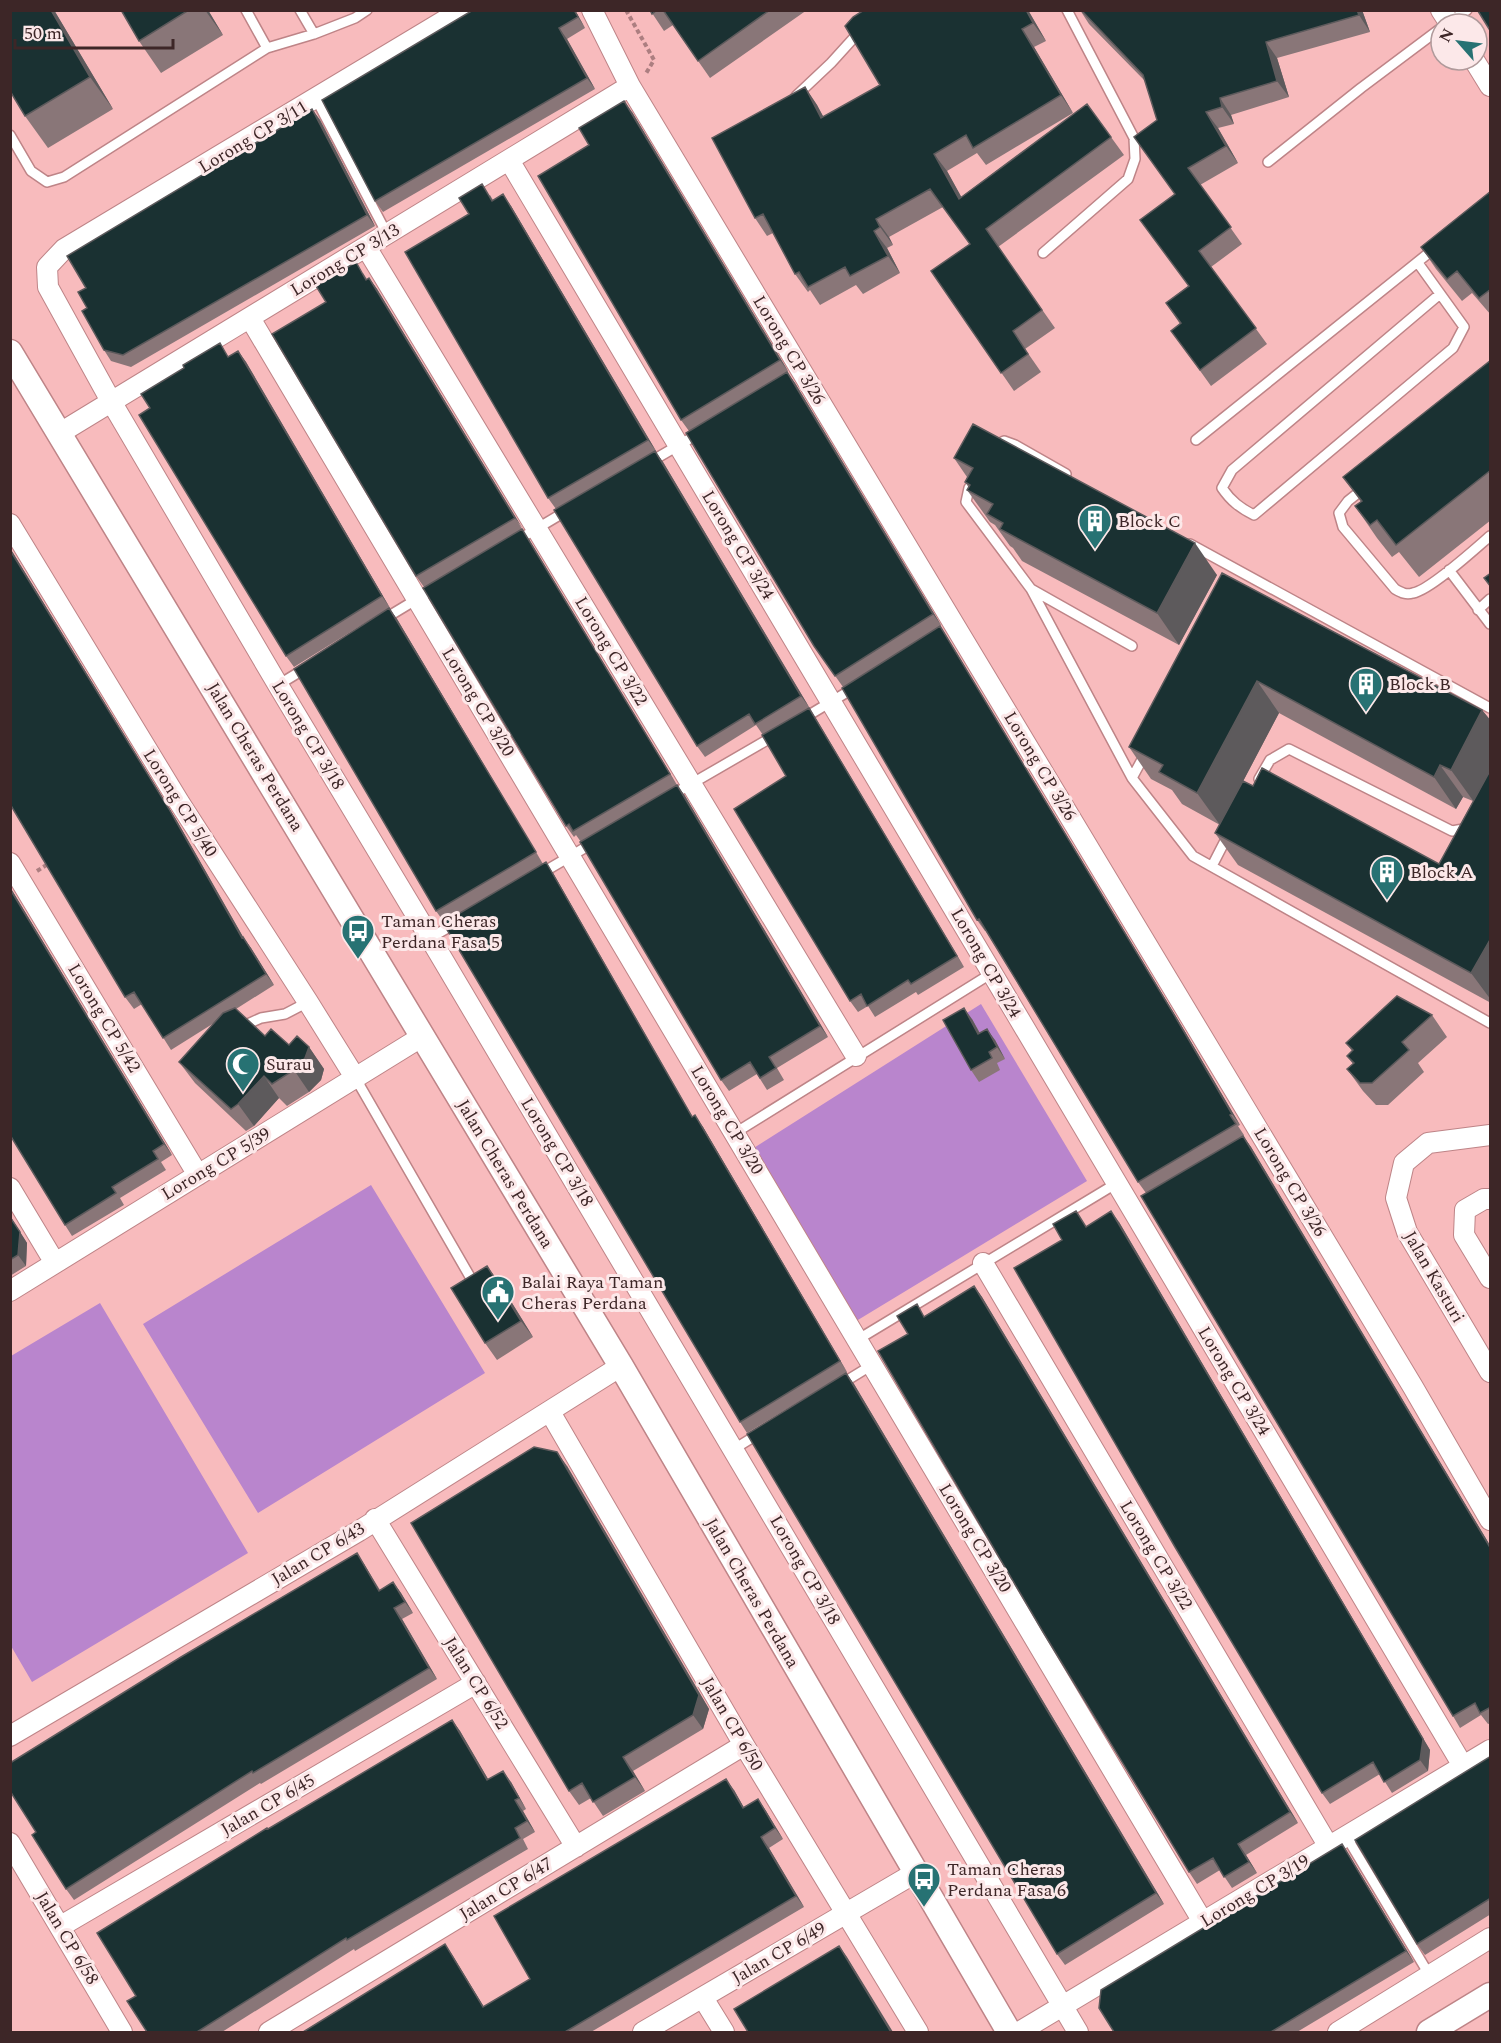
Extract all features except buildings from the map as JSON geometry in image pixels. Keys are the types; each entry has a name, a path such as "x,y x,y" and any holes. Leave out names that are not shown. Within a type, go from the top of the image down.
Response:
{"street":[{"name":"Lorong CP 3/11","path":"46,267 64,249 462,10"},
{"name":"Lorong CP 3/26","path":"592,10 630,86 796,374 1256,1136 1491,1520"},
{"path":"1482,72 1491,86"},
{"name":"Lorong CP 3/13","path":"60,433 630,86"},
{"name":"Lorong CP 3/24","path":"509,160 1117,1183 1138,1206 1463,1766"},
{"name":"Lorong CP 3/22","path":"366,247 856,1056"},
{"name":"Lorong CP 3/18","path":"46,267 48,287 112,403 1078,2032"},
{"name":"Lorong CP 3/20","path":"250,318 1203,1922"},
{"name":"Jalan Cheras Perdana","path":"10,352 621,1366 1009,2032"},
{"name":"Lorong CP 5/40","path":"10,524 175,796 356,1079"},
{"name":"Lorong CP 5/42","path":"10,862 198,1174"},
{"name":"Lorong CP 5/39","path":"10,1291 423,1036"},
{"name":"Jalan Kasturi","path":"1491,1135 1428,1143 1404,1163 1396,1198 1407,1232 1491,1372"},
{"path":"10,1188 55,1263"},
{"path":"1491,1200 1484,1199 1465,1210 1464,1234 1491,1278"},
{"name":"Lorong CP 3/22","path":"983,1263 1329,1847"},
{"name":"Jalan CP 6/43","path":"10,1736 339,1543 621,1366"},
{"name":"Jalan CP 6/50","path":"550,1412 744,1745 918,2032"},
{"name":"Jalan CP 6/52","path":"375,1519 576,1846"},
{"name":"Jalan CP 6/45","path":"61,1926 476,1683"},
{"name":"Jalan CP 6/47","path":"269,2032 744,1745"},
{"name":"Lorong CP 3/19","path":"1019,2032 1491,1750"},
{"name":"Jalan CP 6/58","path":"10,1843 122,2032"},
{"name":"Jalan CP 6/49","path":"643,2032 915,1873"},
{"path":"1338,2032 1491,1938"},
{"path":"1429,2032 1491,1995"},
{"path":"703,1998 724,2032"}],"lane":[{"path":"246,10 267,48"},
{"path":"300,10 314,34"},
{"path":"10,135 31,171 47,182 64,177 267,48 314,34 355,18 367,10"},
{"path":"1043,253 1128,179 1135,159 1134,138 1067,10"},
{"path":"785,106 831,63 867,23"},
{"path":"1268,162 1429,34"},
{"path":"316,99 387,234"},
{"path":"1196,440 1439,245"},
{"path":"1418,263 1464,327 1453,348 1254,515 1231,500 1222,488 1232,470 1440,294"},
{"path":"638,469 710,427"},
{"path":"988,455 993,446 1004,441 1077,480"},
{"path":"978,472 969,489 966,502 1031,589 1132,778 1193,856 1491,1023"},
{"path":"1375,479 1348,501 1339,513 1343,527 1395,589 1404,594 1416,593 1491,536"},
{"path":"507,546 578,504"},
{"path":"1180,539 1491,708"},
{"path":"1449,570 1491,624"},
{"path":"1239,584 1245,574"},
{"path":"379,622 447,581"},
{"path":"1031,589 1132,646"},
{"path":"1478,610 1491,599"},
{"path":"278,685 313,664"},
{"path":"791,726 860,684"},
{"path":"661,802 781,731"},
{"path":"1132,778 1149,748"},
{"path":"1254,789 1270,760 1289,749 1452,831 1472,827 1477,819"},
{"path":"1212,866 1233,827"},
{"path":"530,880 600,838"},
{"path":"430,938 460,920"},
{"path":"735,1133 992,973"},
{"path":"229,1032 261,1018 285,1014 308,1002"},
{"path":"356,1079 472,1282"},
{"path":"857,1340 1117,1183"},
{"path":"833,1389 872,1365"},
{"path":"734,1449 773,1425"},
{"path":"1346,1836 1430,1976"}],"path":[{"path":"626,10 654,60 647,74 630,86"},
{"path":"21,880 51,862"}],"shaded area":[{"path":"981,1004 1087,1181 848,1326 749,1151"},
{"path":"371,1185 485,1373 258,1513 143,1324"},
{"path":"100,1303 248,1553 32,1682 11,1646 11,1356"}],"place":[{"name":"Block C","path":"1095,550"},
{"name":"Block B","path":"1366,713"},
{"name":"Block A","path":"1387,901"},
{"name":"Taman Cheras Perdana Fasa 5","path":"358,960"},
{"name":"Surau","path":"243,1093"},
{"name":"Balai Raya Taman Cheras Perdana","path":"498,1321"},
{"name":"Taman Cheras Perdana Fasa 6","path":"924,1908"}]}
